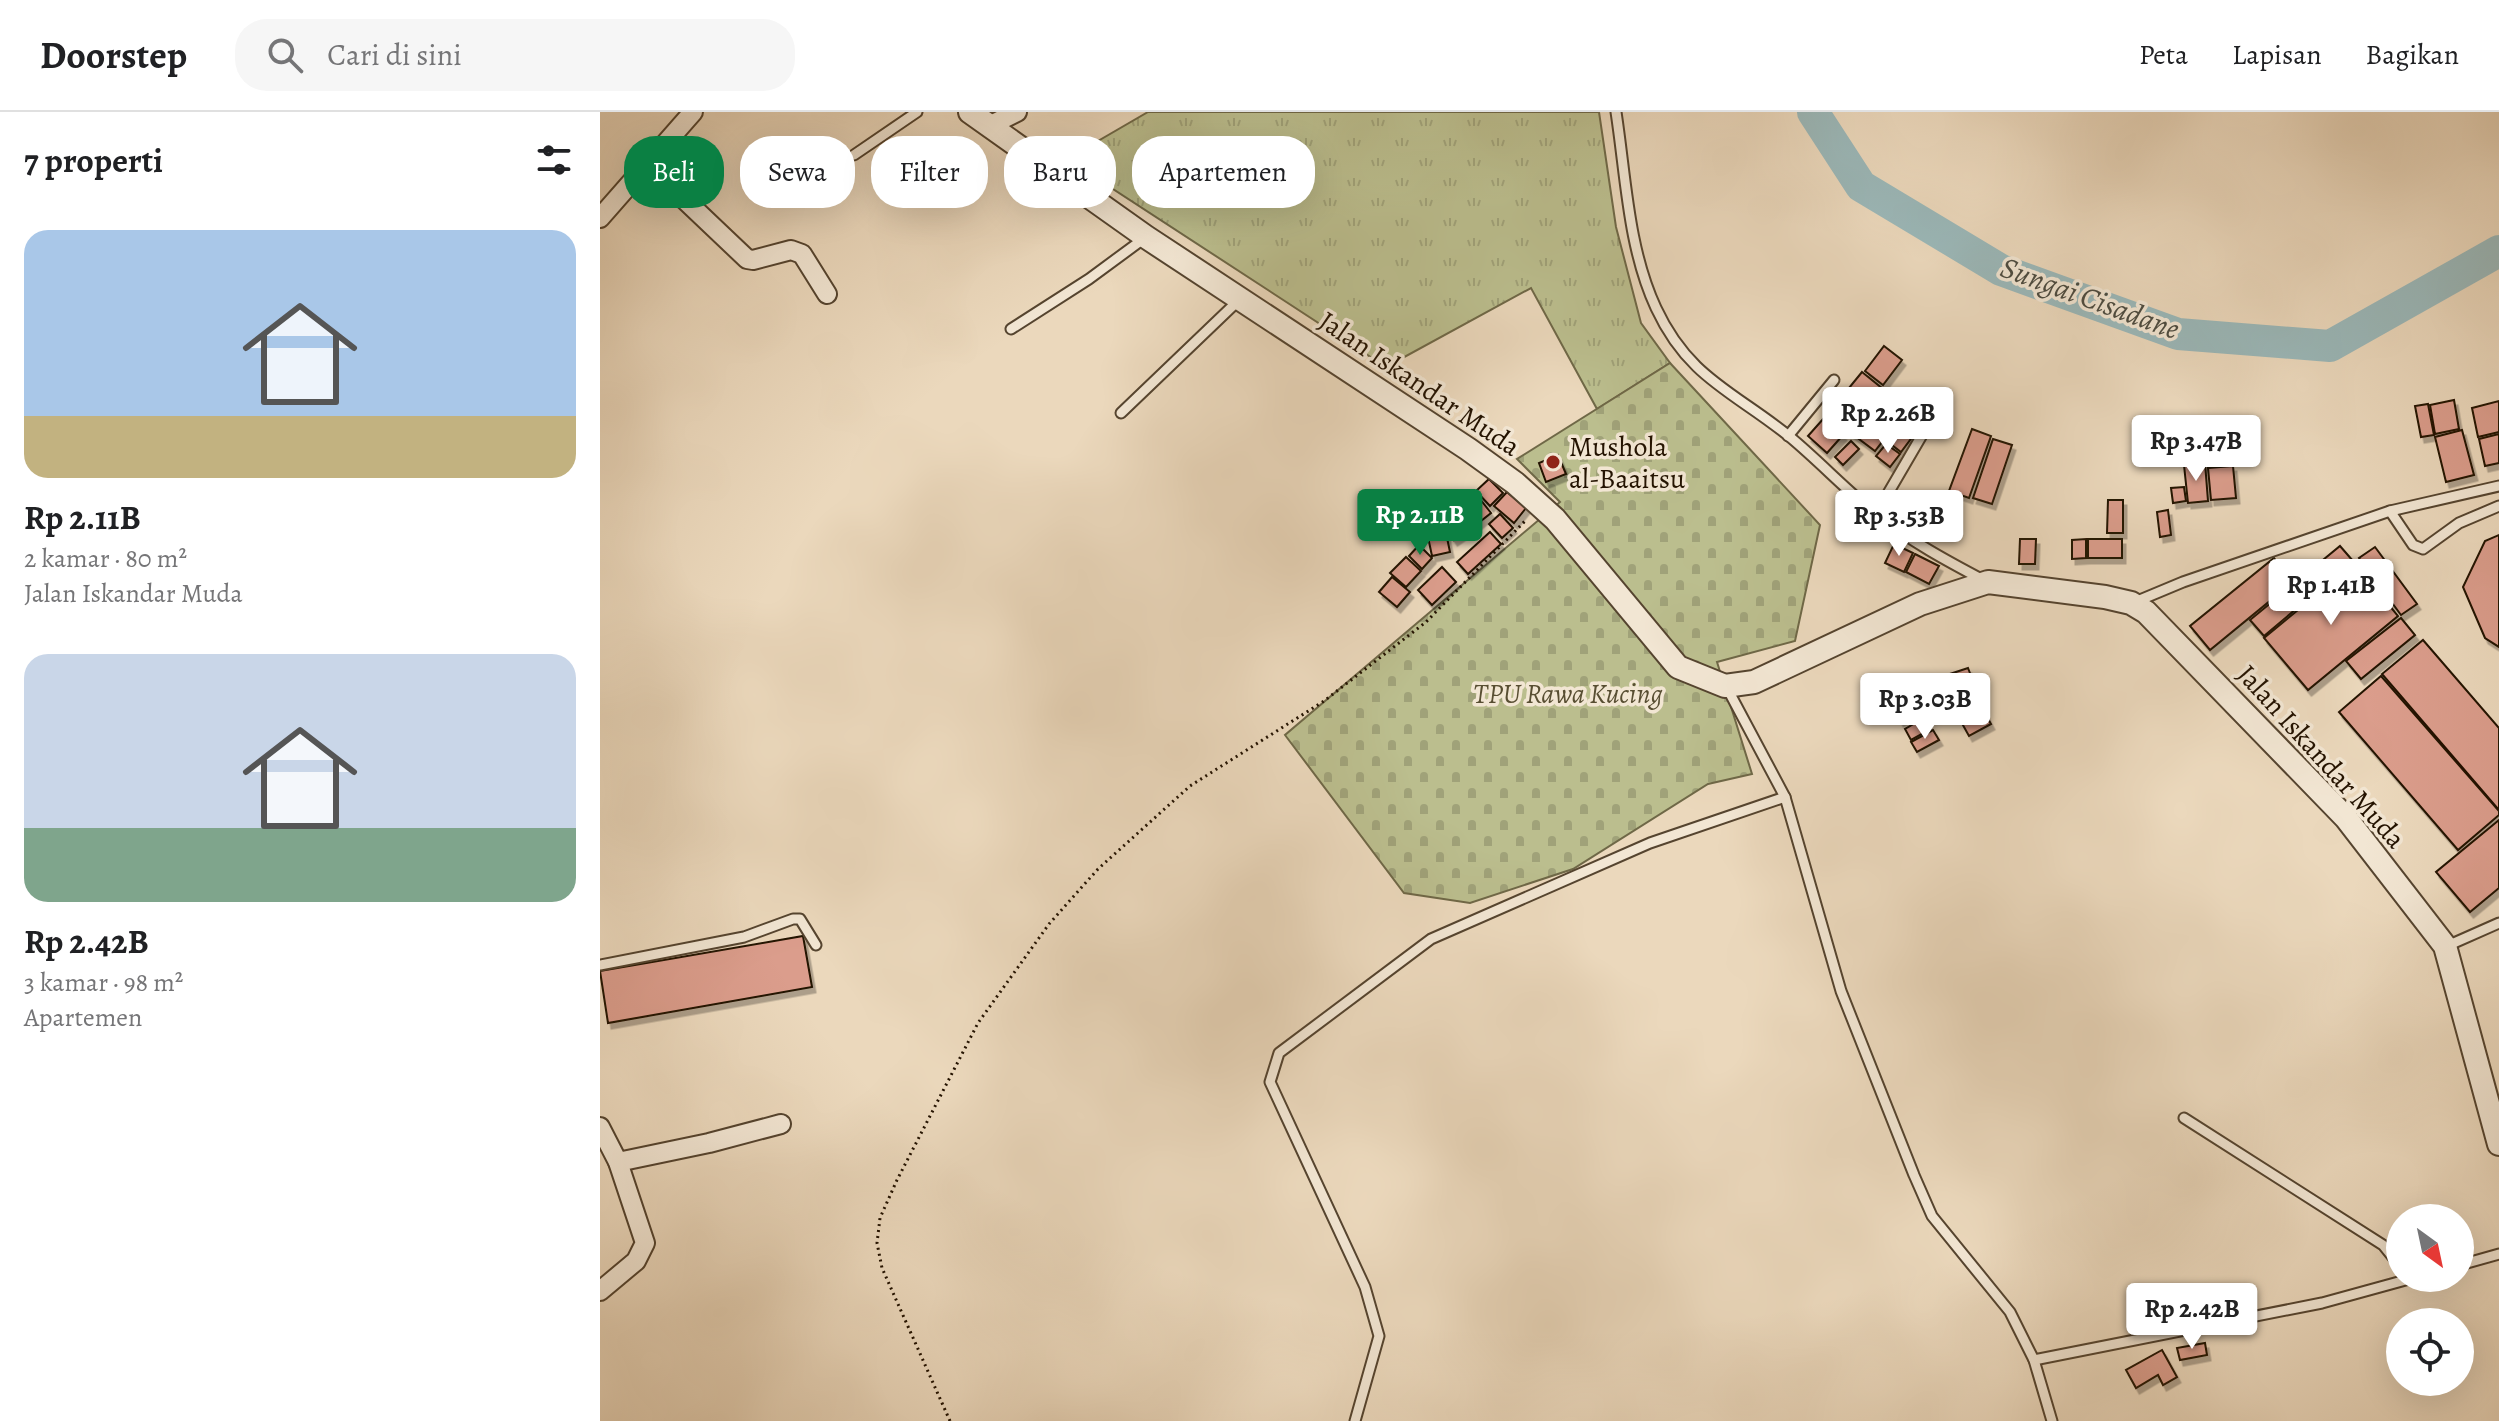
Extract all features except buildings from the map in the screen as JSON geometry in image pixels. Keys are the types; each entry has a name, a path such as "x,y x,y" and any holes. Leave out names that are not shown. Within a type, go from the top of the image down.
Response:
{"street":[{"path":"672,136 693,112"},
{"name":"Jalan Iskandar Muda","path":"970,112 1146,237 1515,483 1555,519 1678,667 1725,686 1754,682 1920,604 1988,582 2105,597 2131,603 2146,612 2346,818 2445,946 2499,1144"},
{"path":"989,126 1017,112"},
{"path":"600,218 624,190"},
{"path":"693,208 747,259 791,250 802,254 827,294"},
{"path":"618,1162 781,1124"},
{"path":"600,1127 618,1162 645,1243 636,1261 600,1291"}],"lane":[{"path":"855,154 917,112"},
{"path":"1616,112 1637,255 1656,308 1684,355 1716,386 1788,436 1876,514 1924,548 1988,582"},
{"path":"1011,329 1089,279 1146,237"},
{"path":"1121,413 1240,299"},
{"path":"1788,436 1834,380"},
{"path":"1876,514 1925,430"},
{"path":"2131,603 2390,511 2499,486"},
{"path":"2390,511 2413,545 2423,549 2459,523 2499,506"},
{"path":"1725,686 1785,797 1841,991 1932,1216 2010,1312 2034,1360 2052,1421"},
{"path":"1355,1421 1379,1336 1365,1287 1270,1082 1279,1053 1431,939 1650,843 1785,797"},
{"path":"600,965 744,937 793,919 800,919 805,924 816,945"},
{"path":"2445,946 2499,923"},
{"path":"2184,1118 2386,1249"},
{"path":"2474,1261 2499,1254"},
{"path":"2034,1360 2322,1303 2386,1285"}],"path":[{"path":"950,1421 882,1268 877,1243 880,1218 897,1180 978,1023 1049,924 1098,869 1190,786 1324,701 1426,622 1540,506"}],"green space":[{"path":"1148,112 1599,112 1616,227 1641,323 1670,363 1597,409 1531,288 1386,367 1142,208 1315,208 1315,136 1132,136 1132,201 1116,191 1116,136 1107,136"},
{"name":"TPU Rawa Kucing","path":"1670,363 1820,525 1795,641 1717,662 1752,774 1708,784 1573,869 1470,903 1404,893 1285,735 1560,502 1517,459"}],"waterway":[{"name":"Sungai Cisadane","path":"1813,112 1861,186 2001,270 2178,334 2330,346 2499,251"}],"place":[{"name":"Mushola al-Baaitsu","path":"1553,462"}]}
